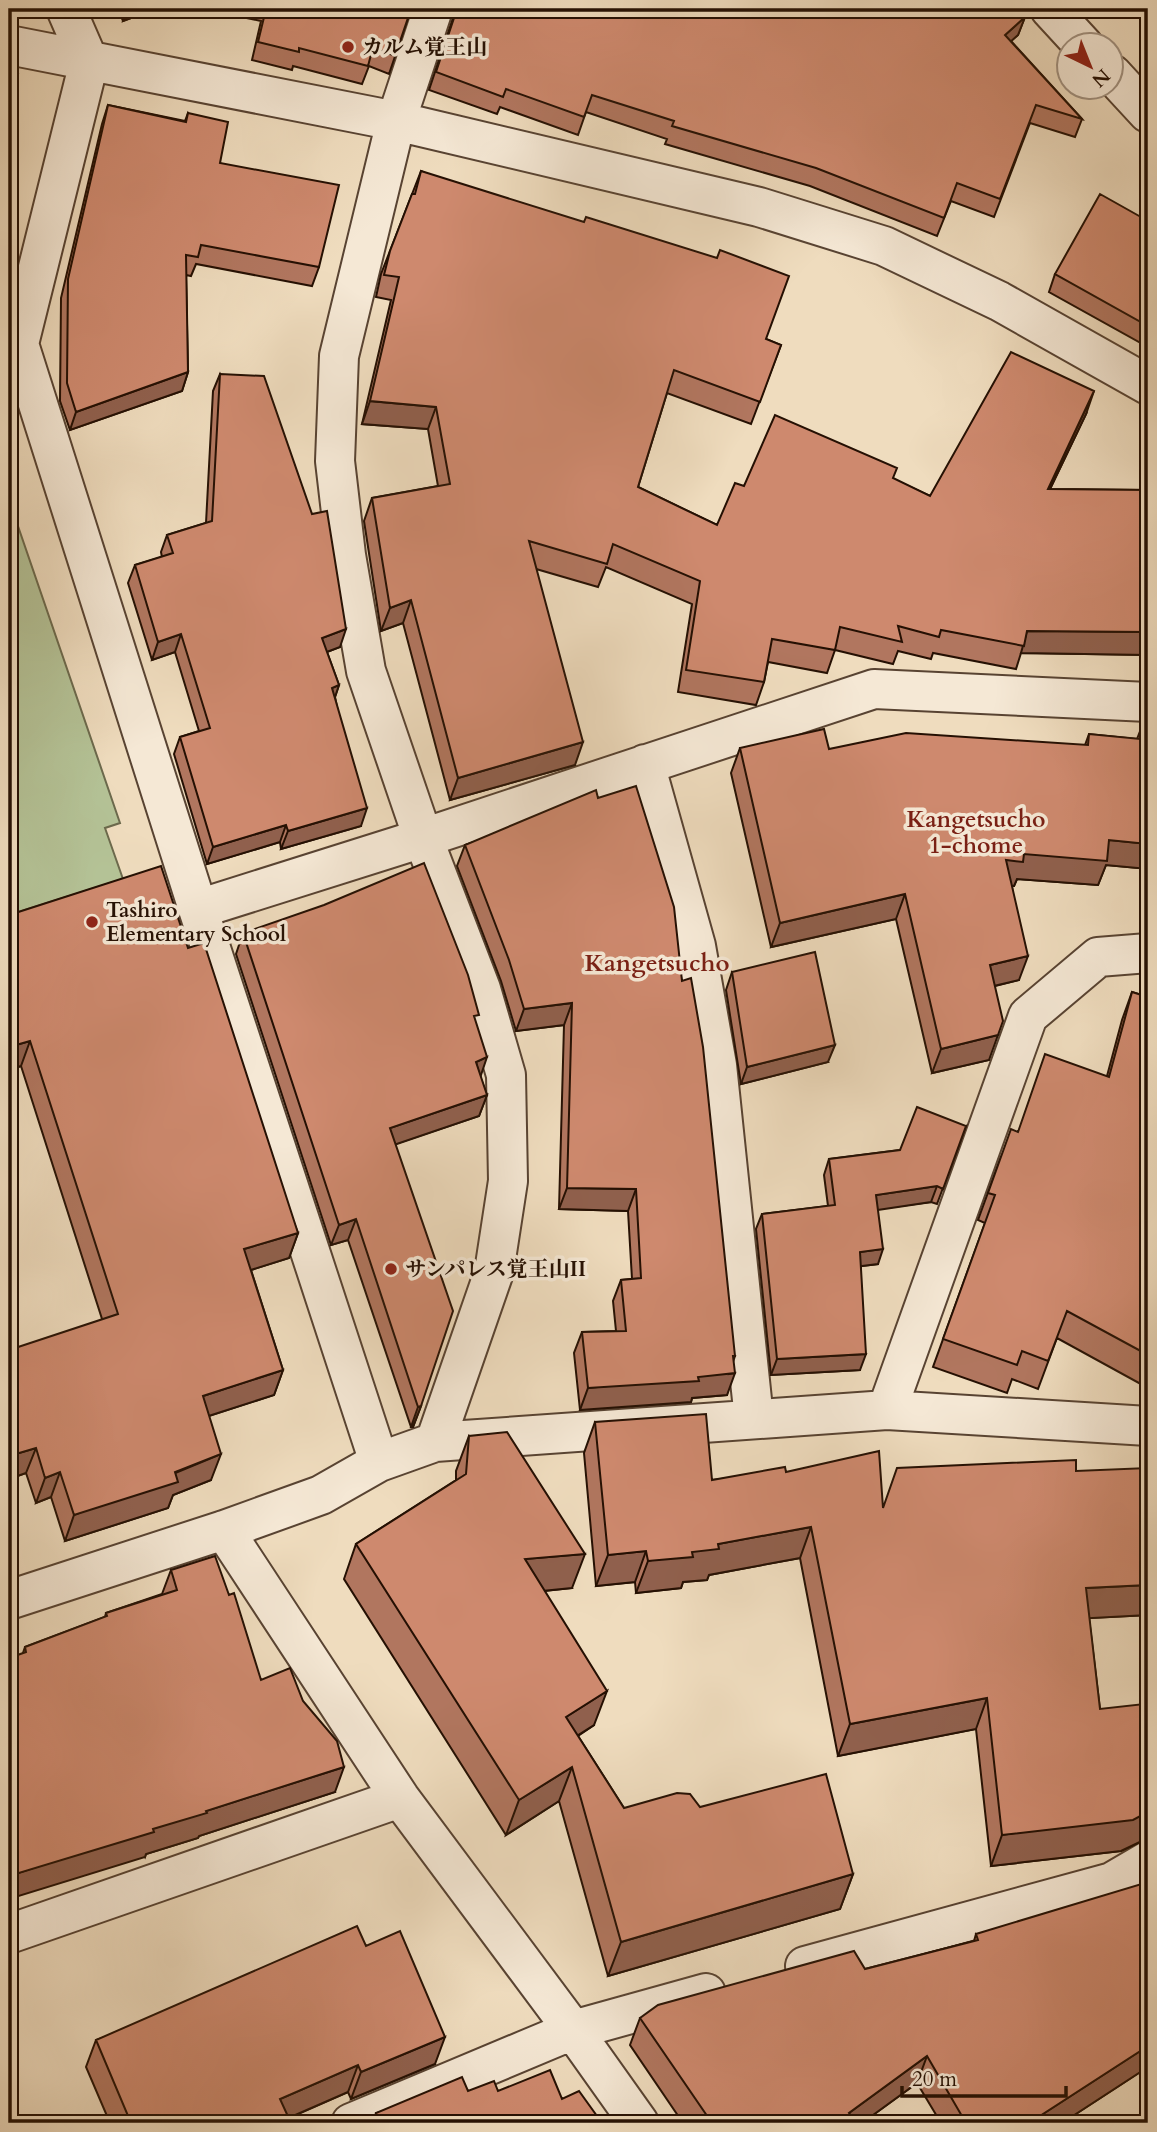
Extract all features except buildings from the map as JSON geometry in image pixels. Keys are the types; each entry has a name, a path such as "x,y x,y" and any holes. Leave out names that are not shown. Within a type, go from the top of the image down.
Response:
{"street":[{"path":"66,9 89,62 14,345 379,1462"},
{"path":"433,9 396,121 339,356 335,461 346,555 366,671 423,838 481,989 506,1075 508,1181 494,1272 435,1442"},
{"path":"1049,9 1071,32"},
{"path":"9,45 396,121 759,207 884,246 999,301 1148,385"},
{"path":"1126,90 1148,113"},
{"path":"198,909 423,838 874,689 1148,702"},
{"path":"645,764 696,946 717,1065 754,1419"},
{"path":"887,1410 1028,1016 1098,957 1148,953"},
{"path":"9,1600 321,1495 379,1462 435,1442 887,1410 1148,1426"},
{"path":"223,1530 400,1797 639,2123"},
{"path":"9,1934 400,1797"},
{"path":"351,2123 573,2030 1112,1882 1148,1861"}],"green space":[{"path":"9,500 120,823 105,828 123,879 9,915"}],"place":[{"name":"カルム覚王山","path":"348,47"},
{"name":"Tashiro Elementary School","path":"92,922"},
{"name":"サンパレス覚王山II","path":"391,1269"}],"district":[{"name":"Kangetsucho 1-chome","path":"976,832"},
{"name":"Kangetsucho","path":"657,963"}]}
